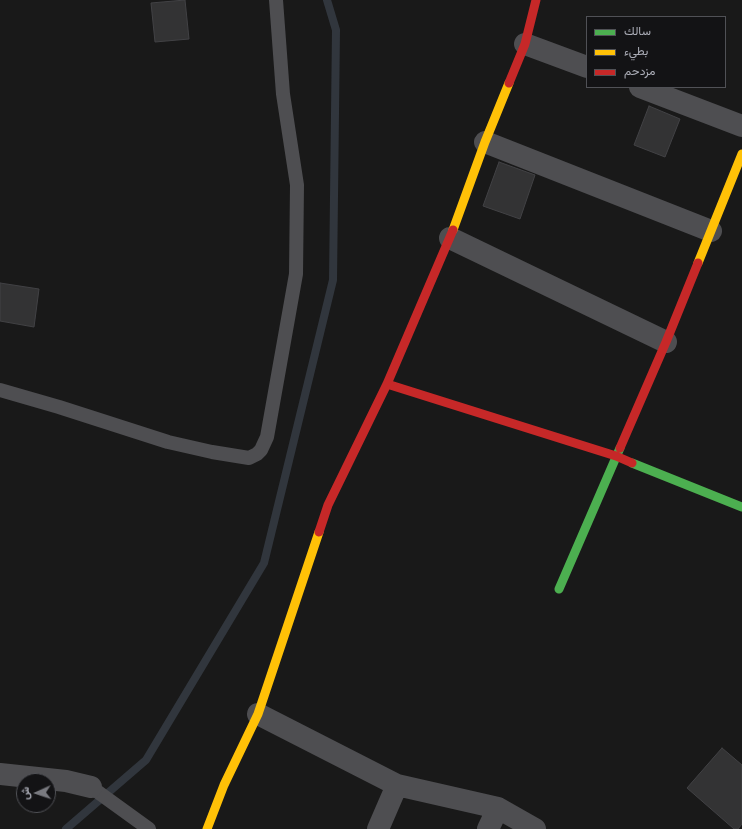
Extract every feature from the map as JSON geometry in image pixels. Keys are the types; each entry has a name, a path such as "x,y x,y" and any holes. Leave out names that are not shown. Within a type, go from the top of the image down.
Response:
{"street":[{"path":"207,829 224,785 258,714 328,505 387,384 450,238 485,142 525,44 536,0"},
{"path":"525,44 586,67"},
{"path":"643,88 742,126"},
{"path":"485,142 711,231"},
{"path":"559,589 666,342 742,154"},
{"path":"450,238 666,342"},
{"path":"387,384 616,456 742,507"},
{"path":"258,714 397,785 498,808 535,829"},
{"path":"0,774 66,781 91,787"},
{"path":"378,829 397,785"},
{"path":"488,829 498,808"}],"lane":[{"path":"0,390 59,407 168,442 212,452 249,458 258,454 261,450 267,437 296,274 297,185 283,94 276,0"},
{"path":"91,787 134,816 149,829"}],"building":[{"path":"185,0 189,39 155,42 151,3"},
{"path":"649,106 680,119 665,157 634,145"},
{"path":"499,162 535,175 520,219 483,206"},
{"path":"0,283 39,289 34,327 0,321"},
{"path":"722,748 742,765 742,824 738,829 734,829 687,788"}],"waterway":[{"path":"66,829 146,760 264,563 333,280 336,30 327,0"}],"traffic: fast":[{"path":"559,589 620,448"},
{"path":"632,463 742,507"}],"traffic: slow":[{"path":"453,230 485,142 509,83"},
{"path":"698,263 742,154"},
{"path":"207,829 224,785 258,714 319,532"}],"traffic: jam":[{"path":"509,83 525,44 536,0"},
{"path":"319,532 328,505 387,384 453,230"},
{"path":"620,448 666,342 698,263"},
{"path":"387,384 616,456 632,463"}]}
